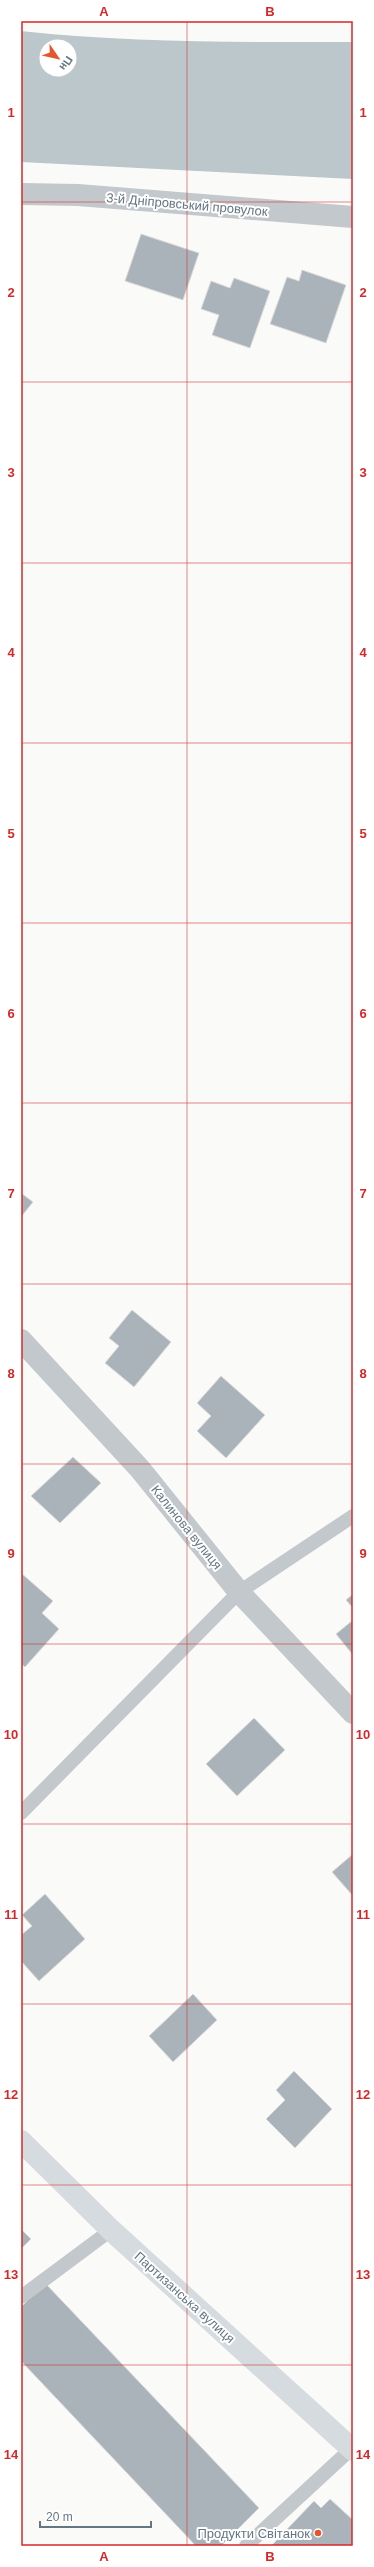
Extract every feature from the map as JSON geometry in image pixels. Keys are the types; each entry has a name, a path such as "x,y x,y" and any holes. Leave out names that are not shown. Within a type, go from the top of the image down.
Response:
{"main road":[{"name":"Партизанська вулиця","path":"21,2141 111,2230 352,2450"}],"street":[{"name":"3-й Дніпровський провулок","path":"21,194 78,195 353,217"},
{"name":"Калинова вулиця","path":"21,1340 140,1470 239,1592 353,1713"}],"lane":[{"path":"21,1812 239,1592 353,1516"},
{"path":"21,2297 111,2230"},
{"path":"246,2546 352,2450"}],"shaded area":[{"path":"21,31 145,40 228,42 353,42 353,179 21,162"}],"building":[{"path":"141,234 199,253 183,300 125,281"},
{"path":"302,270 346,285 326,343 270,324 287,277 299,281"},
{"path":"234,278 270,291 250,348 212,335 219,315 201,309 211,281 230,288"},
{"path":"21,1193 33,1202 21,1217"},
{"path":"132,1310 171,1342 134,1387 105,1363 119,1346 109,1338"},
{"path":"221,1376 265,1415 226,1458 197,1431 211,1416 197,1403"},
{"path":"73,1457 101,1483 60,1523 31,1496"},
{"path":"21,1573 53,1601 42,1613 59,1629 25,1667 21,1664"},
{"path":"353,1594 353,1608 346,1600"},
{"path":"353,1620 353,1655 336,1634"},
{"path":"254,1718 285,1750 237,1796 206,1764"},
{"path":"353,1854 353,1896 332,1872"},
{"path":"45,1894 85,1939 39,1981 21,1961 21,1935 32,1926 22,1915"},
{"path":"193,1994 217,2020 173,2062 149,2036"},
{"path":"294,2071 332,2109 295,2148 266,2119 285,2100 276,2090"},
{"path":"21,2229 31,2239 21,2249"},
{"path":"45,2283 259,2508 221,2546 196,2546 21,2361 21,2307"},
{"name":"Продукти Світанок","path":"330,2499 353,2520 353,2546 271,2546 314,2501 321,2508"}],"place":[{"name":"Продукти Світанок","path":"318,2533"}]}
